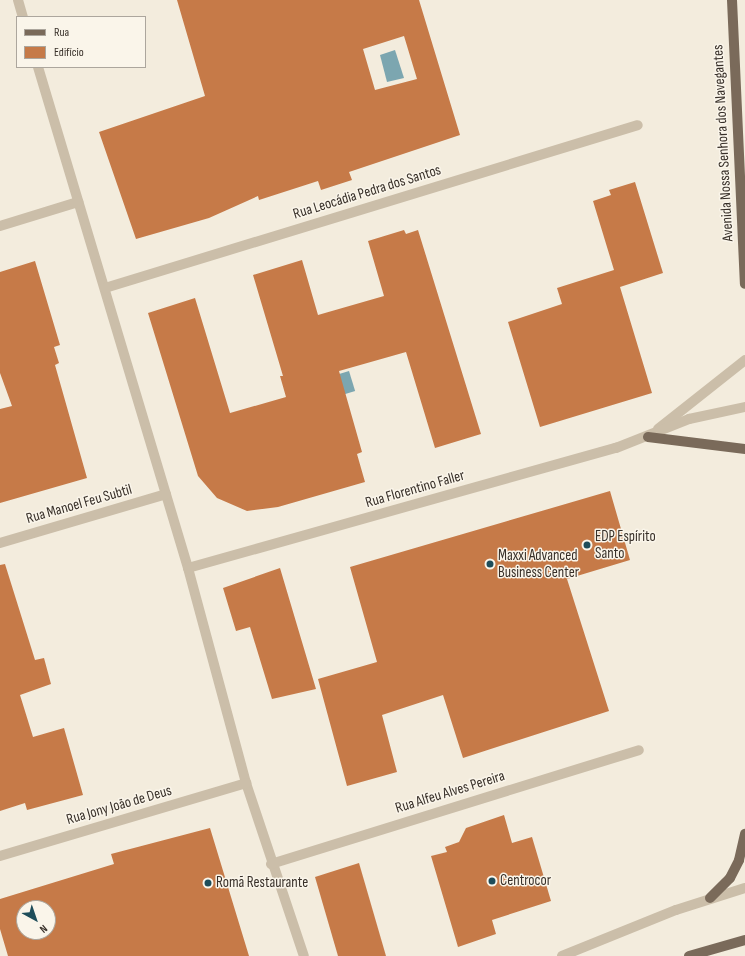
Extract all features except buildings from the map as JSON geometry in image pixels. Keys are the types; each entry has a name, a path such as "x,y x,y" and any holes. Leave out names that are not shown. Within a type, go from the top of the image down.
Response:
{"main road":[{"name":"Avenida Nossa Senhora dos Navegantes","path":"732,0 745,284"},
{"path":"648,437 745,449"},
{"path":"710,898 730,878 739,860 745,834"},
{"path":"689,956 745,940"}],"street":[{"path":"18,0 23,16"},
{"path":"38,68 188,568 246,783 271,864 304,956"},
{"name":"Rua Leocádia Pedra dos Santos","path":"105,288 638,125"},
{"path":"0,226 78,202"},
{"name":"Rua Florentino Faller","path":"648,437 745,360"},
{"name":"Rua Florentino Faller","path":"188,568 648,437 689,419 745,407"},
{"name":"Rua Manoel Feu Subtil","path":"0,543 166,494"},
{"name":"Rua Alfeu Alves Pereira","path":"271,864 639,750"},
{"name":"Rua Jony João de Deus","path":"0,856 246,783"},
{"path":"562,956 710,898 745,888"}],"water":[{"path":"395,50 404,78 387,82 380,55"},
{"path":"349,371 355,391 298,409 292,389"}],"place":[{"name":"EDP Espírito Santo","path":"587,545"},
{"name":"Maxxi Advanced Business Center","path":"490,564"},
{"name":"Centrocor","path":"492,881"},
{"name":"Romã Restaurante","path":"208,883"}]}
